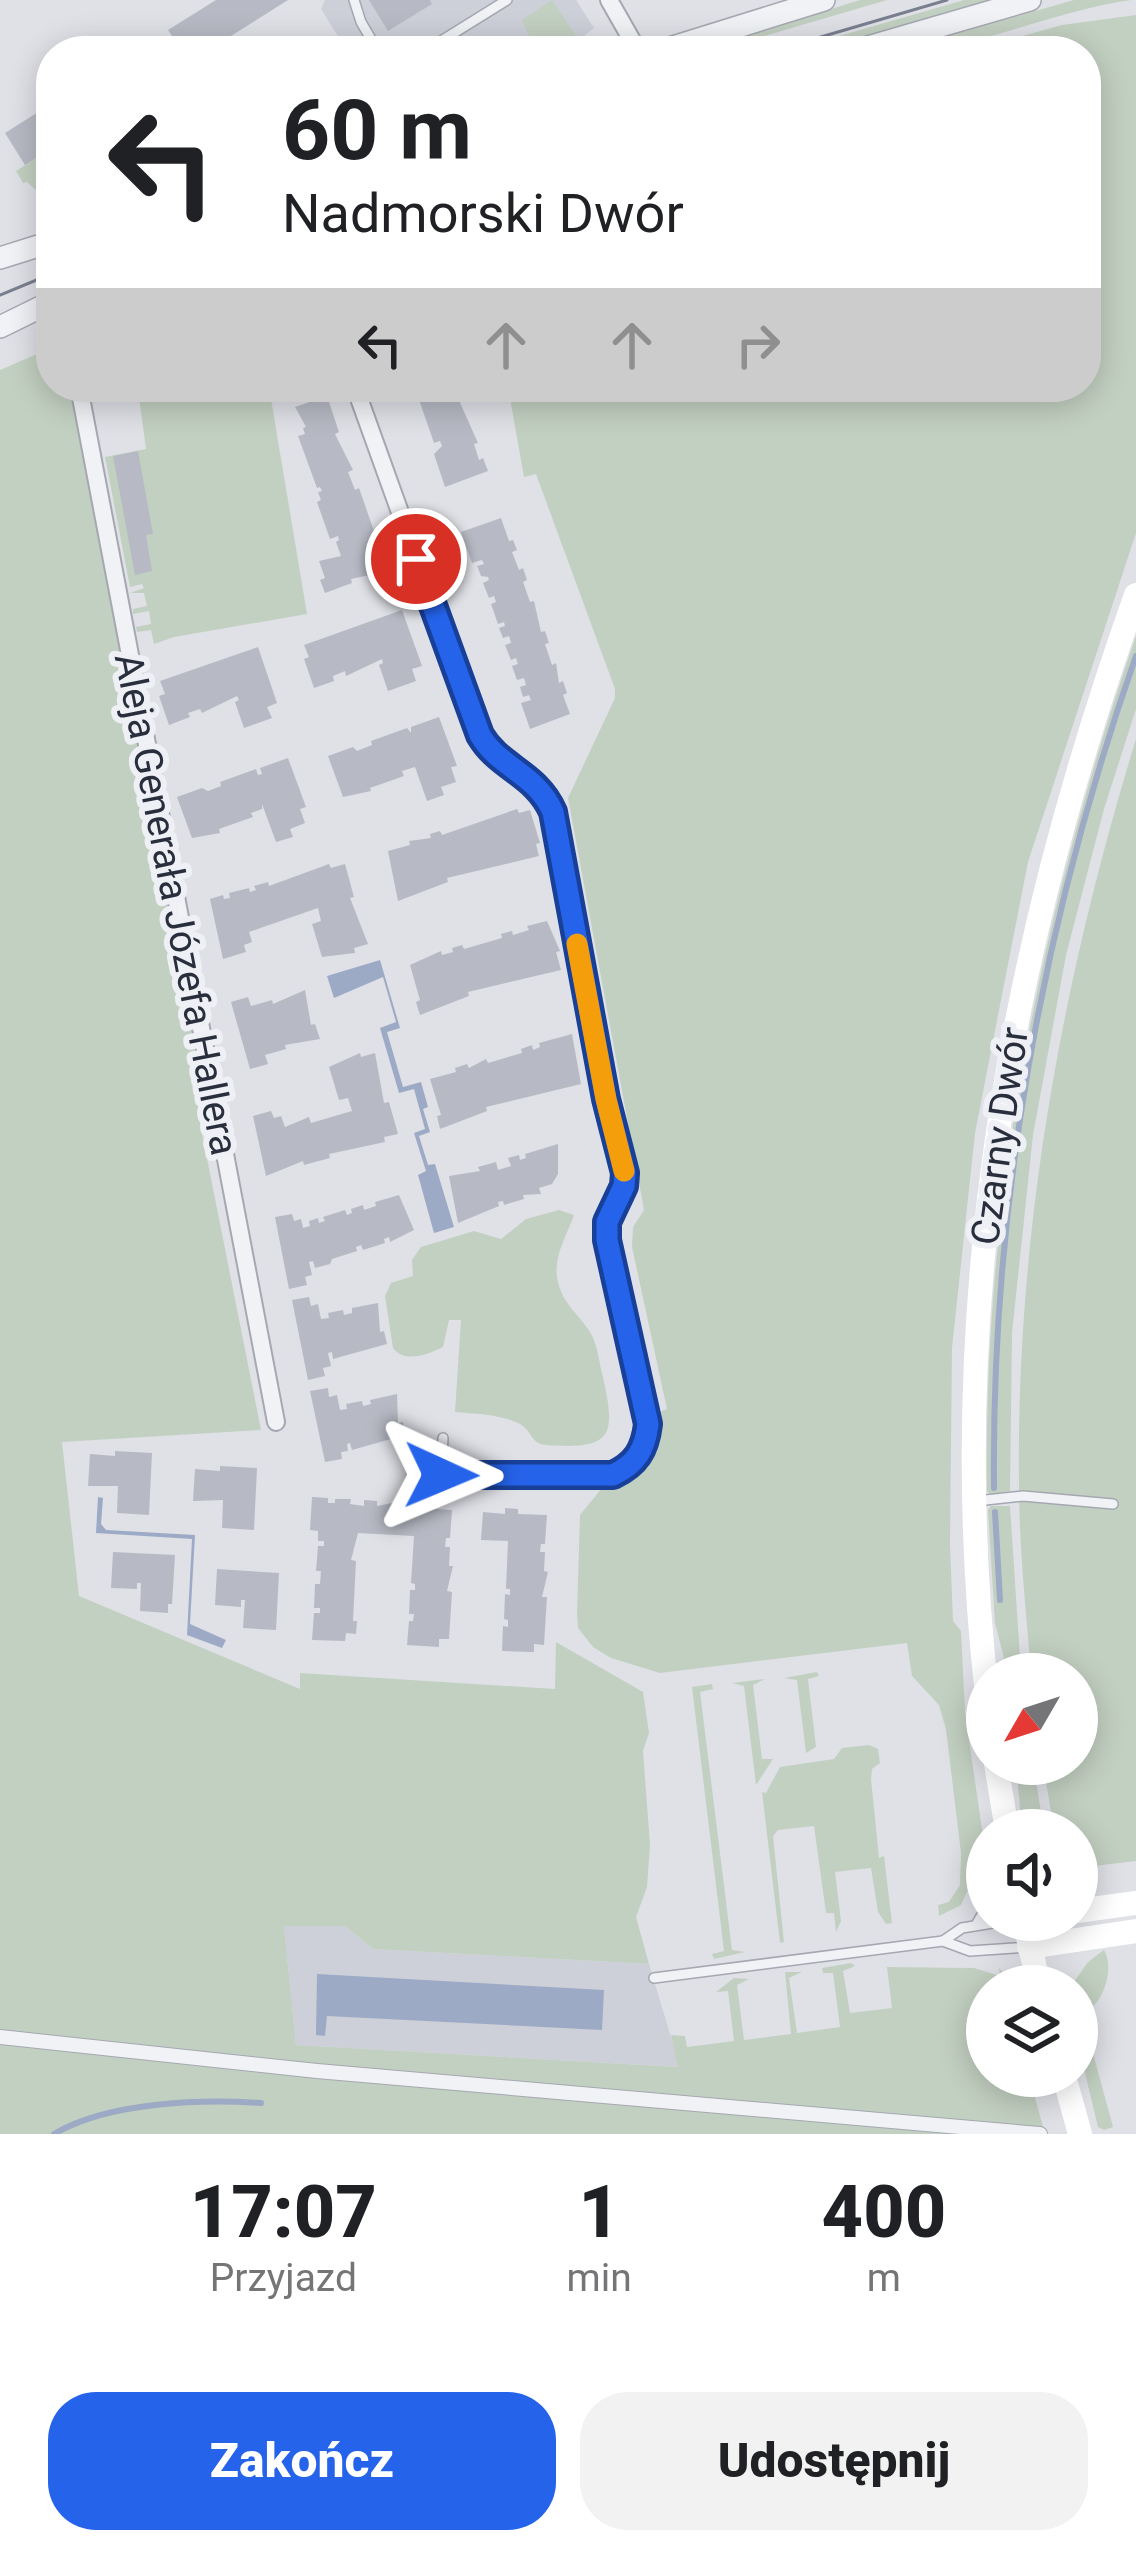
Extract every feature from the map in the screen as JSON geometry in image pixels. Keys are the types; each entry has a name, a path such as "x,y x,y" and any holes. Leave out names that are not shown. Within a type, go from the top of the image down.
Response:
{"main road":[{"name":"Czarny Dwór","path":"984,1653 973,1501 978,1295 1004,1074 1054,849 1097,703 1136,595"},
{"path":"1098,1907 1136,1903"},
{"path":"1029,1947 1136,1931"},
{"path":"1028,1941 1034,1965"},
{"path":"1070,2097 1080,2134"}],"street":[{"path":"609,0 629,36"},
{"path":"708,36 824,0"},
{"path":"906,36 1030,0"},
{"path":"0,258 36,247"},
{"path":"0,327 36,309"},
{"name":"Aleja Generała Józefa Hallera","path":"82,402 276,1421"},
{"path":"360,402 480,735 498,756 535,782 553,812 606,1099 625,1173 607,1222 607,1240 648,1424 634,1462 613,1475 441,1475"},
{"path":"0,2037 329,2072 1040,2134"}],"lane":[{"path":"354,0 369,36"},
{"path":"449,36 507,0"},
{"path":"441,1475 443,1438"},
{"path":"973,1501 1023,1496 1114,1504"},
{"path":"654,1978 943,1941 966,1927"},
{"path":"943,1941 970,1951 1029,1947"}],"shaded area":[{"path":"325,0 576,0 594,28 584,36 338,36 321,9"},
{"path":"284,1926 345,1926 373,1949 649,1964 680,2067 296,2045"}],"green space":[{"path":"552,0 576,36 529,36 522,20"},
{"path":"860,0 887,0 764,36 744,36"},
{"path":"964,0 994,0 866,36 839,36"},
{"path":"1074,0 1131,0 990,36 947,36"},
{"path":"1136,15 1136,533 1028,862 975,1133 952,1348 950,1544 953,1621 961,1631 966,1785 976,1785 979,1809 966,1809 966,1894 961,1905 939,1916 938,1905 949,1902 960,1885 961,1853 946,1729 939,1705 912,1676 907,1643 660,1673 611,1658 593,1647 578,1628 580,1515 602,1488 628,1480 645,1465 654,1445 654,1414 667,1409 632,1247 633,1227 644,1210 568,798 615,689 536,474 524,477 511,402 1101,402 1101,36 1022,36"},
{"path":"36,158 36,190 23,183 16,171"},
{"path":"36,354 36,402 74,402 208,1120 200,1123 261,1430 62,1442 79,1596 300,1689 300,1673 555,1689 556,1642 643,1692 649,1733 643,1751 650,1845 647,1887 636,1917 649,1964 373,1949 345,1926 284,1926 296,2045 678,2067 671,2035 685,2036 687,2047 734,2041 728,1991 716,1992 734,1978 749,1979 737,1985 744,2040 791,2034 785,1972 802,1972 789,1978 797,2033 840,2027 833,1973 823,1973 822,1968 855,1966 843,1971 850,2013 892,2008 887,1967 966,1968 966,2097 1035,2097 1045,2134 0,2134 0,370"},
{"path":"140,402 272,402 307,614 154,644 151,630 137,632 136,627 151,624 149,611 133,614 133,609 147,606 144,593 130,593 144,588 142,584 130,587 105,457 146,449"},
{"path":"1136,636 1136,709 1066,955 1033,1135 1012,1333 1010,1491 991,1495 987,1491 988,1381 995,1273 1024,1057 1072,845"},
{"path":"1136,739 1136,1861 1098,1866 1098,1809 1050,1809 1046,1785 1098,1785 1098,1653 1029,1653 1020,1531 1020,1388 1035,1200 1049,1106 1086,921"},
{"path":"559,1210 574,1215 557,1261 559,1286 595,1343 609,1413 604,1435 585,1445 541,1444 510,1420 455,1412 461,1320 449,1320 443,1347 404,1356 393,1348 385,1296 391,1283 413,1276 412,1260 421,1247 474,1231 501,1239 526,1219"},
{"path":"1010,1506 1020,1653 1003,1653 995,1623 988,1510"},
{"path":"817,1672 819,1676 808,1679 816,1747 806,1753 797,1680 784,1678"},
{"path":"765,1679 753,1685 762,1759 773,1759 756,1785 744,1686 732,1683"},
{"path":"712,1684 713,1689 700,1692 732,1950 745,1952 714,1959 712,1954 724,1951 692,1687"},
{"path":"869,1745 878,1749 880,1763 872,1769 871,1779 892,1923 886,1924 878,1912 871,1868 835,1872 841,1921 836,1932 834,1913 826,1913 814,1826 778,1830 773,1836 784,1942 780,1943 762,1792 766,1793 780,1767 834,1759 842,1748"},
{"path":"1018,1785 1036,1785 1040,1809 1020,1809"},
{"path":"1104,1950 1107,1979 1098,2000 1098,1965 1086,1965"},
{"path":"1098,2072 1113,2127 1098,2127 1091,2097 1098,2097"}],"water":[{"path":"380,960 400,1028 387,1032 403,1087 421,1082 430,1132 419,1136 428,1165 435,1164 454,1227 434,1233 418,1175 426,1171 414,1133 425,1129 414,1089 399,1093 380,1028 396,1022 383,977 334,998 327,976"},
{"path":"98,1497 103,1498 101,1524 106,1530 195,1535 190,1624 226,1640 222,1648 187,1635 192,1539 96,1533"},
{"path":"317,1974 604,1990 602,2030 327,2016 325,2036 316,2035"}],"building":[{"path":"216,0 288,0 231,36 172,36 168,30"},
{"path":"369,0 430,0 432,4 388,31"},
{"path":"36,113 36,158 25,165 5,133"},
{"path":"329,402 339,432 335,434 353,470 348,472 355,490 359,488 375,534 371,535 374,543 378,541 388,571 351,579 352,583 325,593 319,561 341,556 339,540 338,536 330,539 317,502 322,491 298,436 305,434 306,427 295,407"},
{"path":"420,402 460,402 478,443 474,444 479,460 483,458 488,471 445,487 434,454 442,446 440,441 434,443"},
{"path":"138,451 153,534 146,535 152,571 135,575 113,456"},
{"path":"501,518 517,550 512,552 519,570 523,568 527,580 523,582 530,602 534,601 541,632 545,631 559,683 563,681 570,714 530,729 521,703 531,700 529,695 523,697 524,678 517,680 512,666 518,664 505,645 511,643 509,636 503,638 499,628 504,622 498,624 491,604 496,602 494,596 489,598 483,583 488,577 481,576 477,566 484,564 482,560 472,563 461,532"},
{"path":"402,610 422,666 412,669 416,681 388,691 379,665 382,659 314,688 304,645"},
{"path":"258,647 277,703 267,707 272,718 244,728 237,696 169,725 159,696 165,694 160,681"},
{"path":"439,717 457,766 451,767 456,782 441,787 444,795 427,801 415,767 371,791 343,797 328,756 353,747 357,751 407,728 411,733 411,727"},
{"path":"288,758 306,807 300,809 305,823 290,829 293,837 276,842 262,804 262,809 251,813 253,817 219,829 220,833 192,838 177,797 202,788 208,791 256,769 262,774 260,768"},
{"path":"517,809 519,813 530,810 539,856 447,878 448,882 398,901 388,851"},
{"path":"329,864 331,868 345,864 354,897 350,898 368,944 354,948 355,953 322,957 312,924 321,921 318,908 249,932 252,942 244,945 246,952 223,959 210,899 230,898 229,893 249,888 250,892 256,890 254,886 268,882 269,886"},
{"path":"547,921 560,951 556,952 561,970 468,992 469,996 420,1015 410,965 441,951 442,955 453,952 452,948 462,945 464,949"},
{"path":"305,990 311,1025 315,1024 320,1039 285,1045 286,1049 265,1055 268,1064 250,1069 231,1002 248,997 251,1006 272,1000 273,1004"},
{"path":"572,1034 581,1084 486,1107 487,1111 440,1129 437,1116 441,1115 430,1079"},
{"path":"360,1053 361,1057 375,1053 384,1103 389,1102 398,1134 384,1137 385,1142 329,1154 330,1158 304,1165 303,1161 266,1176 253,1116 271,1111 274,1118 281,1116 285,1127 309,1117 311,1123 352,1111 348,1098 339,1100 329,1067"},
{"path":"558,1144 558,1174 552,1184 539,1188 541,1194 523,1195 524,1199 504,1205 498,1202 499,1206 458,1223 449,1176 480,1171 478,1167 496,1162 498,1170 511,1166 508,1158 519,1155 520,1160"},
{"path":"399,1195 414,1230 363,1250 361,1245 356,1247 357,1251 332,1259 330,1264 315,1268 309,1262 312,1275 305,1277 307,1285 289,1289 275,1217 292,1214 294,1221 301,1219 303,1228 310,1226 309,1221 318,1218 319,1223 345,1210 347,1215 351,1209 363,1205 364,1210"},
{"path":"309,1297 311,1306 318,1304 321,1319 329,1318 328,1313 343,1310 344,1315 352,1313 352,1308 378,1303 380,1332 384,1331 387,1344 333,1359 332,1352 328,1353 331,1366 323,1368 325,1376 308,1380 292,1300"},
{"path":"328,1388 329,1397 337,1395 340,1410 347,1409 346,1404 362,1401 363,1406 397,1394 398,1423 403,1422 405,1435 352,1450 347,1444 342,1459 325,1462 310,1391"},
{"path":"115,1451 152,1453 149,1515 117,1513 118,1486 88,1486 90,1454 115,1456"},
{"path":"220,1466 257,1468 254,1530 222,1528 223,1500 193,1501 195,1469 220,1471"},
{"path":"312,1497 328,1498 328,1503 351,1499 350,1504 364,1506 364,1500 377,1501 377,1506 397,1502 396,1507 410,1508 410,1503 452,1510 445,1547 450,1547 449,1566 453,1566 447,1591 452,1592 449,1639 439,1639 439,1647 407,1645 414,1614 409,1614 410,1590 415,1590 411,1583 414,1536 358,1533 351,1560 356,1561 356,1634 346,1633 345,1641 312,1640 314,1613 320,1613 320,1608 314,1608 321,1571 316,1571 318,1546 324,1546 324,1541 318,1541 318,1531 310,1530"},
{"path":"505,1508 518,1509 518,1514 547,1515 540,1552 545,1552 544,1571 548,1572 542,1597 547,1597 544,1645 534,1644 534,1652 502,1651 503,1626 508,1627 505,1594 510,1595 506,1589 508,1541 481,1540 483,1512 505,1514"},
{"path":"113,1552 175,1555 168,1613 140,1611 141,1583 137,1589 111,1588"},
{"path":"217,1569 279,1573 276,1630 243,1628 245,1600 241,1607 215,1605"}],"waterway":[{"path":"994,1488 1002,1276 1029,1066 1074,859 1136,656"},
{"path":"995,1512 1000,1600"},
{"path":"54,2134 127,2109 261,2103"}],"tram line":[{"path":"824,36 947,0"},
{"path":"0,295 36,280"}],"slow traffic":[{"path":"577,944 624,1171"}],"route":[{"path":"416,559 480,735 498,756 535,782 553,812 606,1099 625,1173 607,1222 607,1240 648,1424 634,1462 613,1475 441,1475"}]}
